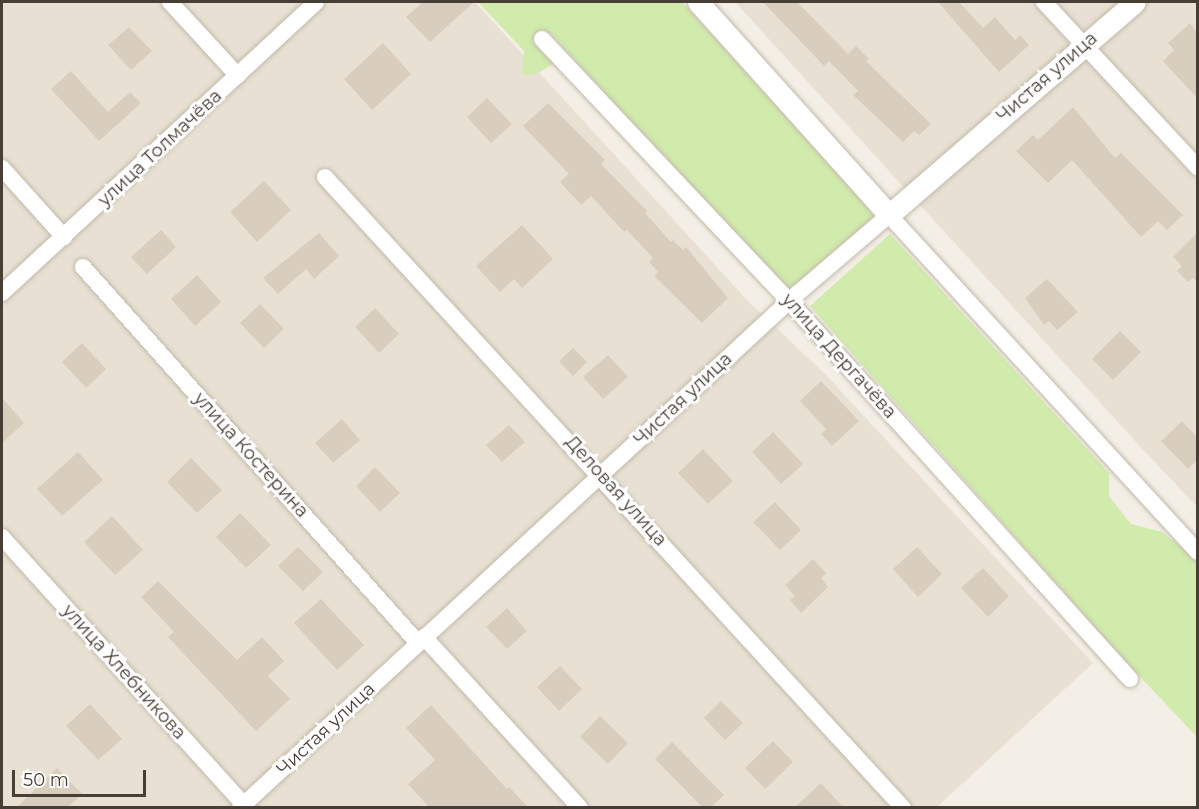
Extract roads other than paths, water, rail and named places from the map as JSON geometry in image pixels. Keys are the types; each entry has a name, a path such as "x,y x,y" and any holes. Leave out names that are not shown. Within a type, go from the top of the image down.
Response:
{"street":[{"path":"170,2 238,76"},
{"name":"улица Толмачёва","path":"2,293 316,2"},
{"path":"698,2 1197,552"},
{"path":"1044,2 1197,168"},
{"name":"Чистая улица","path":"244,806 789,301 1135,2"},
{"name":"улица Дергачёва","path":"542,39 789,301 1130,679"},
{"path":"2,168 64,237"},
{"name":"Деловая улица","path":"325,177 602,474 903,807"},
{"name":"улица Костерина","path":"83,267 421,640 580,807"},
{"name":"улица Хлебникова","path":"2,537 244,806"}]}
